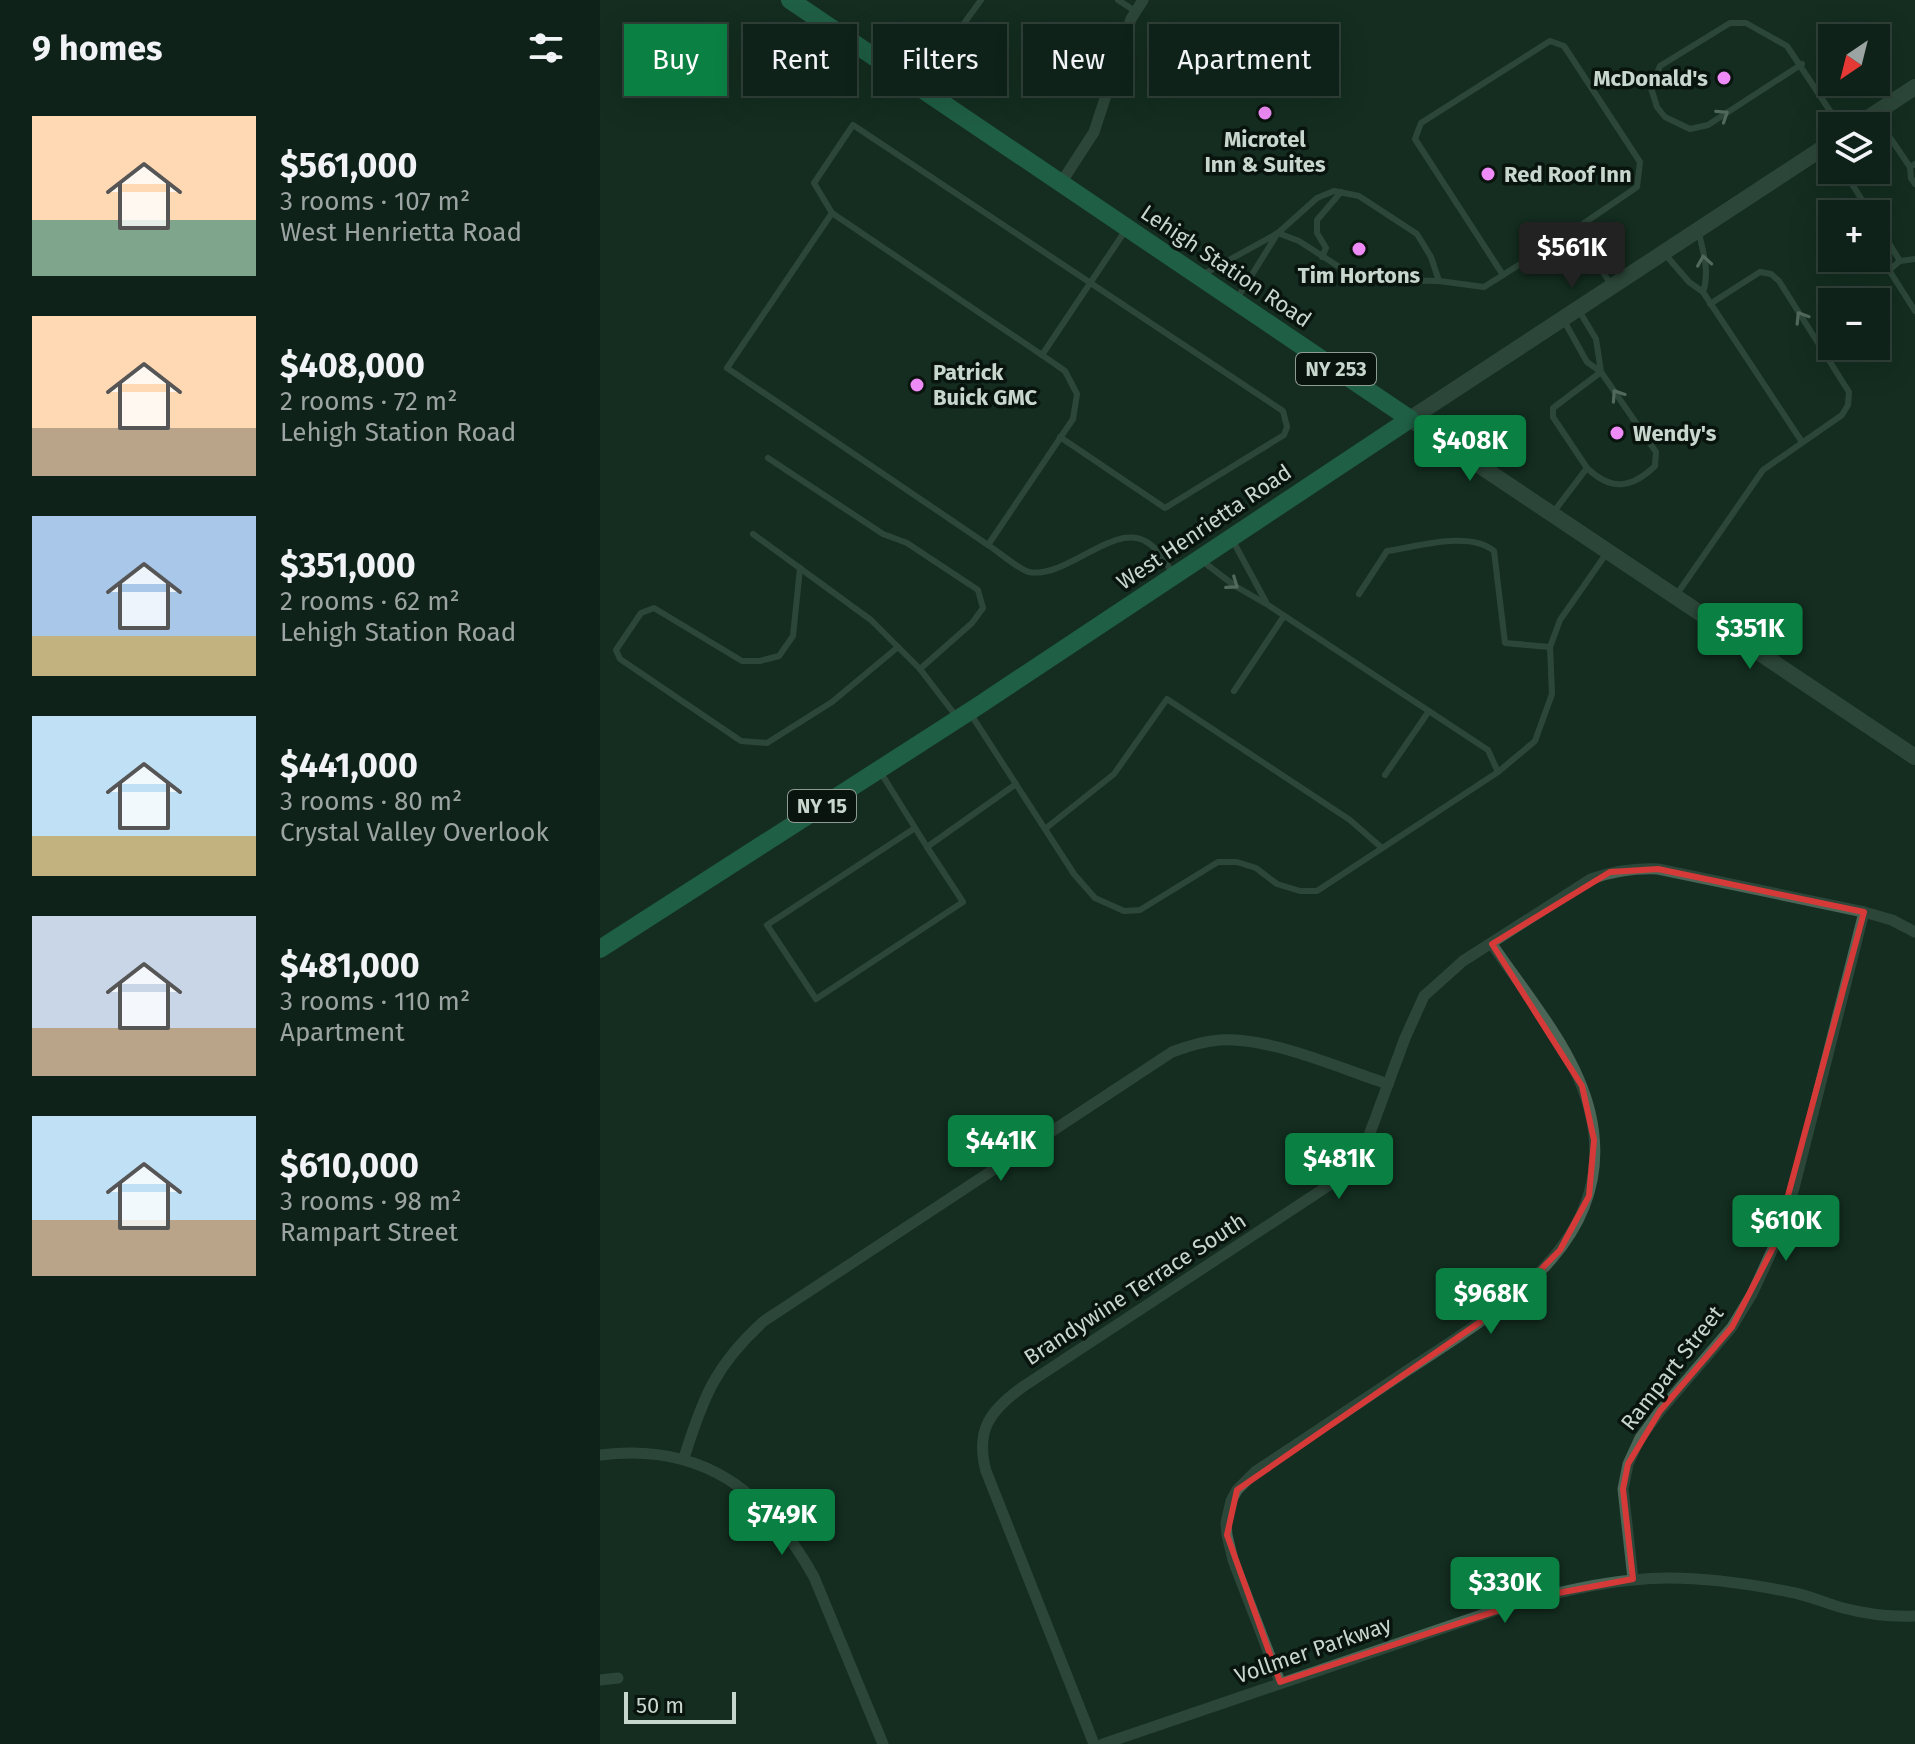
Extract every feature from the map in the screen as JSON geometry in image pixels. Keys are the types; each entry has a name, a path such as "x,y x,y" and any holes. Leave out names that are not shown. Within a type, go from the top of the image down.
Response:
{"main road":[{"name":"Lehigh Station Road","path":"790,0 873,56"},
{"name":"Lehigh Station Road","path":"931,96 1410,419"},
{"name":"West Henrietta Road","path":"600,949 964,716 1410,419"}],"street":[{"path":"1061,183 1094,132 1131,19 1143,0"},
{"path":"1877,112 1915,87"},
{"name":"West Henrietta Road","path":"1410,419 1818,154"},
{"name":"Lehigh Station Road","path":"1410,419 1915,757"},
{"name":"Brandywine Terrace South","path":"1094,1744 986,1471 981,1451 986,1427 999,1406 1024,1386 1340,1178 1364,1149 1374,1128 1405,1038 1424,996 1463,961 1591,879 1632,868 1658,869 1864,912 1892,920 1915,932"},
{"name":"Rampart Street","path":"1633,1579 1623,1489 1628,1464 1647,1429 1732,1327 1752,1294 1775,1244 1794,1188 1864,912"},
{"path":"1280,1682 1233,1560 1227,1535 1228,1512 1237,1490 1256,1471 1509,1302 1560,1250 1589,1196 1595,1168 1594,1140 1582,1086 1555,1037 1492,944"},
{"path":"684,1458 708,1390 723,1362 764,1321 1172,1052 1197,1043 1245,1040 1388,1084"},
{"path":"600,1455 649,1452 684,1458 721,1474 763,1506 799,1551 826,1603 883,1744"},
{"name":"Vollmer Parkway","path":"1103,1744 1542,1596 1633,1579 1742,1584 1794,1592 1845,1608 1895,1617 1915,1616"},
{"path":"600,1680 618,1678"}],"lane":[{"path":"964,24 981,0"},
{"path":"1118,0 1135,11"},
{"path":"1802,64 1708,125 1690,129 1665,117 1657,107 1651,88 1660,66 1730,23 1746,23 1787,46 1802,64 1831,112"},
{"path":"1278,233 1299,241 1358,279 1439,281 1484,287 1503,275 1574,230 1637,187 1640,162 1564,46 1550,41 1421,123 1415,139 1503,275"},
{"path":"988,545 1060,437 1073,419 1077,394 1065,371 832,213 814,183 853,125 1283,411 1287,427 1284,435 1165,508 1060,437"},
{"path":"1890,136 1912,166 1911,178 1915,184"},
{"path":"1200,277 1278,233 1317,198 1334,191 1359,196 1417,234 1431,257 1439,281"},
{"path":"1322,257 1326,248 1317,233 1317,220 1341,192"},
{"path":"832,213 727,368 1028,572 1053,570 1120,538 1137,537 1158,551 1175,576"},
{"path":"1042,355 1127,228"},
{"path":"1574,230 1613,287"},
{"path":"1698,230 1706,267 1707,282 1703,292"},
{"path":"1236,301 1278,233"},
{"path":"1890,245 1900,261"},
{"path":"1664,253 1689,282 1703,292 1802,442"},
{"path":"1915,259 1900,261 1889,270 1915,311"},
{"path":"1675,596 1763,470 1842,415 1848,405 1849,392 1779,281 1771,274 1760,272 1710,304"},
{"path":"1578,309 1596,339 1601,372"},
{"path":"1563,319 1587,362 1601,372 1656,452 1655,466 1643,476 1620,485 1601,481 1587,468 1553,417 1553,408 1601,372"},
{"path":"768,458 883,534 907,543 978,590 983,608 972,623 920,669"},
{"path":"1552,514 1587,468"},
{"path":"753,534 871,620 920,669 964,716 1016,784 1074,874 1095,898 1124,911 1140,910 1218,862 1237,862 1256,868 1277,884 1300,891 1317,891 1498,772 1535,741 1552,694 1550,647 1560,620 1608,551"},
{"path":"1231,538 1268,605"},
{"path":"1359,594 1387,551 1467,539 1485,543 1494,551 1505,643 1550,647"},
{"path":"1200,559 1235,586 1488,750 1498,772"},
{"path":"800,568 793,636 779,656 760,661 742,661 654,608 641,613 616,650 620,659 741,741 767,743 832,702 898,647"},
{"path":"1234,691 1284,616"},
{"path":"1045,829 1114,774 1167,699 1350,820 1382,848"},
{"path":"1385,775 1429,711"},
{"path":"879,770 963,902 816,999 767,925 915,828"},
{"path":"927,847 1016,784"}],"highlighted area":[{"path":"1658,869 1864,912 1775,1244 1732,1327 1660,1411 1628,1464 1623,1489 1633,1579 1542,1596 1280,1682 1227,1535 1237,1490 1509,1302 1560,1250 1589,1196 1594,1140 1582,1086 1492,944 1610,872"}],"place":[{"name":"McDonald's","path":"1724,78"},
{"name":"Microtel Inn & Suites","path":"1265,113"},
{"name":"Red Roof Inn","path":"1488,174"},
{"name":"Tim Hortons","path":"1359,249"},
{"name":"Patrick Buick GMC","path":"917,385"},
{"name":"Wendy's","path":"1617,433"}]}
